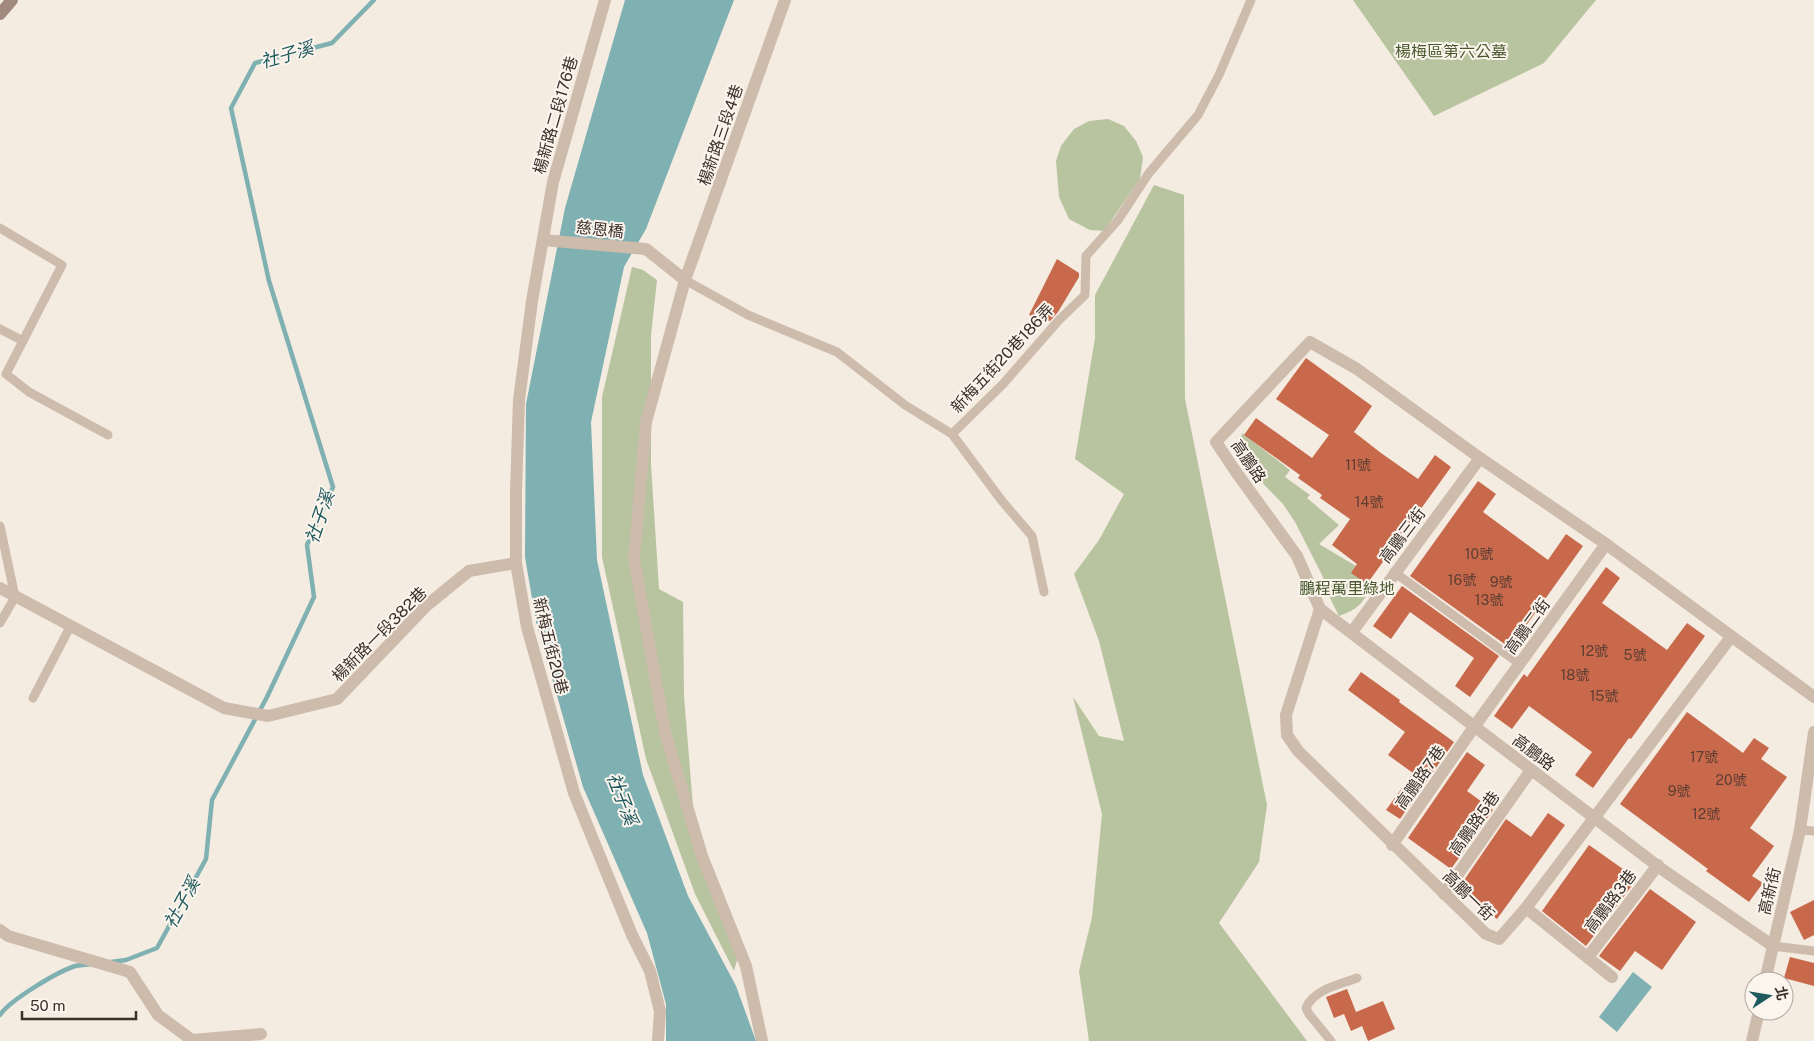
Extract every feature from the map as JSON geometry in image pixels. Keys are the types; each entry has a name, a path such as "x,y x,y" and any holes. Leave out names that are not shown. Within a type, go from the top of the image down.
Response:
{"main road":[{"path":"0,14 12,0"}],"street":[{"name":"楊新路二段176巷","path":"547,240 553,182 605,0"},
{"name":"楊新路三段4巷","path":"762,1041 746,966 702,856 665,732 634,559 646,422 685,280 785,0"},
{"name":"慈恩橋","path":"547,240 646,249"},
{"name":"新梅五街20巷","path":"547,240 532,301 519,400 516,563 527,627 574,793 632,935 650,971 660,1010 658,1041"},
{"name":"新梅五街20巷186弄","path":"646,249 685,280"},
{"name":"高鵬路","path":"1773,946 1658,865 1320,609 1297,556 1216,442 1310,342 1357,369 1480,458 1606,544 1814,697"},
{"name":"高鵬三街","path":"1352,632 1394,572 1480,458"},
{"name":"高鵬二街","path":"1474,727 1606,544"},
{"name":"楊新路一段382巷","path":"0,588 224,708 268,716 337,699 426,606 469,571 516,563"},
{"name":"高鵬一街","path":"1320,609 1286,714 1288,735 1298,751 1392,845 1486,934 1499,939 1526,908 1731,637"},
{"name":"高鵬路7巷","path":"1392,845 1474,727"},
{"path":"1803,809 1814,732"},
{"name":"高鵬路5巷","path":"1444,894 1531,770"},
{"path":"1803,809 1814,794"},
{"name":"高新街","path":"1768,971 1800,830 1803,809"},
{"name":"高鵬路3巷","path":"1588,957 1658,865"},
{"path":"1526,908 1612,977"},
{"path":"0,930 8,936 130,972 158,1015 192,1040 261,1034"},
{"path":"1752,1041 1757,1021"}],"lane":[{"name":"新梅五街20巷186弄","path":"685,280 748,315 837,352 905,405 952,434 1003,384 1059,320 1085,295 1086,256 1118,220 1149,173 1198,115 1219,75 1251,0"},
{"path":"0,228 62,265 6,374 29,392 108,435"},
{"path":"0,329 23,341"},
{"path":"952,434 1002,501 1032,536 1044,592"},
{"path":"0,526 15,597 0,623"},
{"path":"1394,572 1520,664"},
{"path":"33,698 70,626"},
{"path":"1800,830 1814,831"},
{"path":"1773,946 1814,951"},
{"path":"1331,1041 1309,1014 1306,1008 1309,1000 1316,994 1357,978"}],"green space":[{"name":"楊梅區第六公墓","path":"1353,0 1596,0 1544,63 1434,116"},
{"path":"1108,119 1124,126 1136,141 1143,157 1140,179 1104,231 1090,230 1069,219 1059,197 1056,161 1061,146 1074,129 1089,121"},
{"path":"1154,185 1184,195 1185,399 1267,805 1259,862 1219,923 1307,1041 1089,1041 1079,971 1092,917 1102,814 1073,697 1099,736 1124,741 1099,641 1074,574 1099,540 1124,494 1075,459 1095,338 1095,295"},
{"path":"632,267 643,270 657,280 651,335 651,465 659,589 683,602 684,696 697,856 738,957 734,971 695,894 646,759 602,557 602,397"},
{"name":"鵬程萬里綠地","path":"1242,433 1290,470 1285,477 1310,495 1307,498 1339,525 1319,544 1356,566 1371,586 1362,602 1351,611 1339,616 1322,575 1295,522 1283,504 1247,467 1239,451"}],"water":[{"path":"625,0 734,0 646,229 624,267 591,422 597,560 643,775 688,896 736,986 756,1041 666,1041 666,1004 647,933 583,787 536,622 525,557 526,404 565,208"},
{"path":"1633,972 1652,987 1617,1032 1599,1017"}],"building":[{"path":"1057,259 1079,273 1079,277 1058,312 1050,321 1029,315"},
{"path":"1306,358 1372,406 1354,432 1381,453 1418,479 1435,455 1451,467 1367,584 1351,573 1357,564 1332,545 1350,519 1320,498 1322,495 1298,478 1300,475 1244,435 1256,418 1312,458 1329,435 1276,399"},
{"path":"1478,481 1496,494 1483,512 1548,560 1566,534 1583,546 1510,648 1410,576"},
{"path":"1606,567 1620,578 1602,603 1667,650 1687,623 1705,636 1631,739 1629,738 1593,788 1575,775 1592,752 1529,706 1512,729 1494,716 1524,674 1527,677"},
{"path":"1402,586 1499,656 1470,697 1455,686 1474,658 1410,612 1391,639 1373,626"},
{"path":"1361,672 1454,742 1400,819 1386,810 1413,773 1388,755 1405,732 1348,690"},
{"path":"1687,712 1743,753 1754,738 1769,748 1761,759 1787,777 1750,828 1774,846 1752,876 1763,883 1749,902 1620,804"},
{"path":"1467,752 1485,765 1467,791 1493,810 1451,869 1408,838"},
{"path":"1548,813 1565,825 1497,919 1458,889 1506,819 1531,837"},
{"path":"1589,845 1637,879 1586,946 1542,911"},
{"path":"1650,889 1696,922 1662,970 1635,951 1620,971 1599,956"},
{"path":"1814,900 1814,935 1804,940 1790,912"},
{"path":"1790,957 1814,963 1814,986 1794,981 1794,971 1786,971"},
{"path":"1347,989 1356,1012 1383,1001 1395,1029 1368,1041 1362,1026 1351,1031 1344,1014 1334,1018 1326,997"}],"waterway":[{"name":"社子溪","path":"111,962 126,960 157,948 206,859 212,800 267,697 314,597 307,545 333,487 269,281 231,108 255,63 332,43 374,0"},
{"name":"社子溪","path":"0,1015 23,994 46,980 75,966 91,964"}]}
